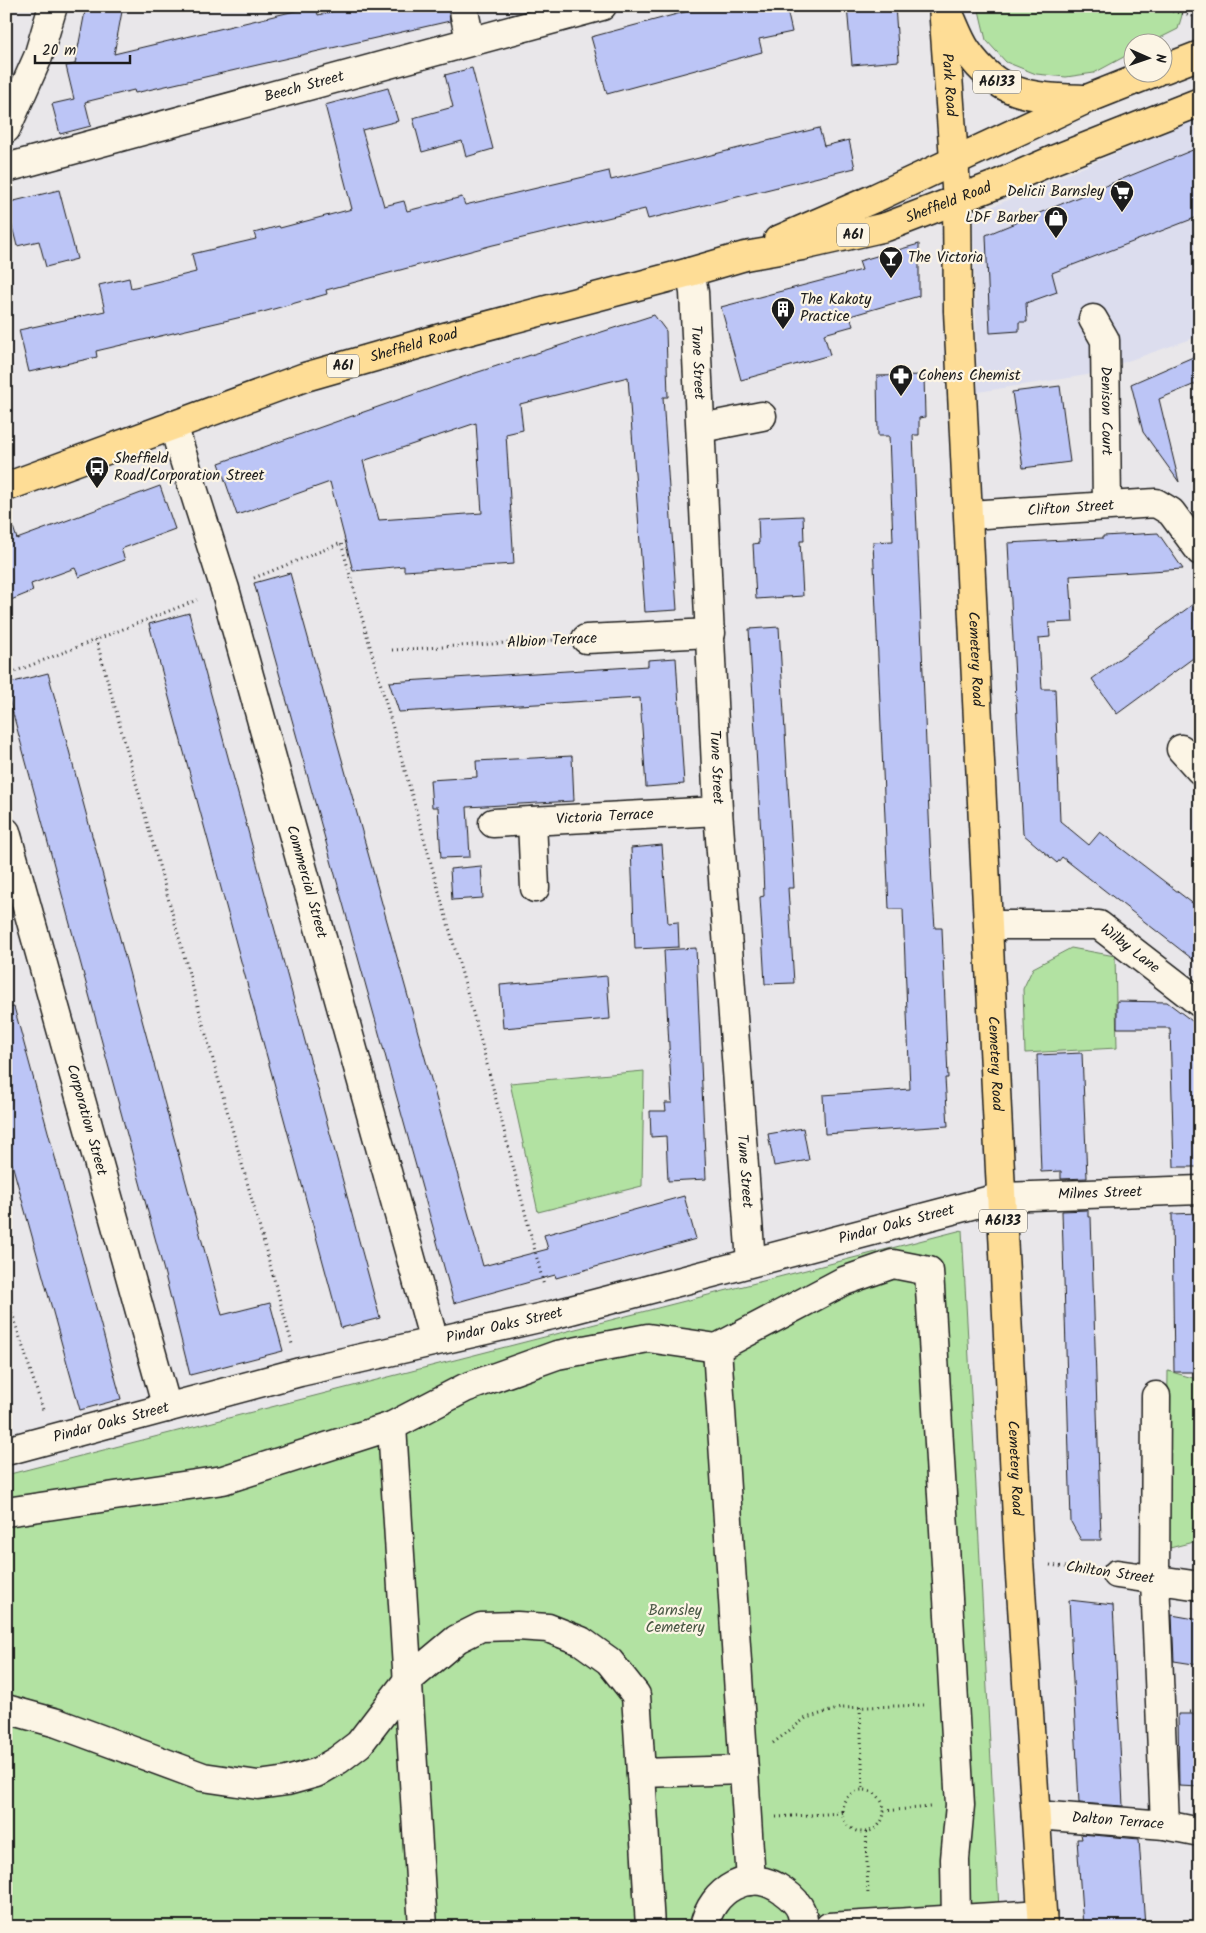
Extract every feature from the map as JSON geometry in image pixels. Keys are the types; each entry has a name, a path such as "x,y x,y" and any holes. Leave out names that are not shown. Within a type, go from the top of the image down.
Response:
{"highway":[{"name":"A6133","path":"944,6 966,50 982,69 1001,86 1014,91 1051,98 1087,99"},
{"name":"Park Road","path":"944,6 954,162"},
{"path":"1174,65 1200,55"},
{"name":"Sheffield Road","path":"745,256 799,230 954,162 1087,99 1130,82"},
{"name":"Sheffield Road","path":"6,487 305,377 745,256 802,246 886,227 956,201 1200,102"},
{"name":"A6133","path":"954,162 956,201"},
{"name":"Cemetery Road","path":"956,201 958,311 988,926 1020,1560 1042,1920"}],"street":[{"path":"6,128 38,57 53,6"},
{"path":"463,6 470,41"},
{"name":"Beech Street","path":"6,168 602,6"},
{"name":"Tune Street","path":"690,272 694,292 718,811 751,1262"},
{"name":"Denison Court","path":"1093,319 1105,340 1107,505"},
{"path":"701,428 762,416"},
{"name":"Commercial Street","path":"173,425 225,589 434,1342"},
{"name":"Clifton Street","path":"969,516 1156,503 1171,512 1200,551"},
{"name":"Albion Terrace","path":"586,639 711,633"},
{"path":"1181,749 1200,770"},
{"name":"Victoria Terrace","path":"493,823 718,811"},
{"path":"532,821 535,888"},
{"name":"Corporation Street","path":"6,832 167,1408"},
{"name":"Wilby Lane","path":"988,926 1099,925 1200,1003"},
{"name":"Milnes Street","path":"1002,1197 1200,1190"},
{"name":"Pindar Oaks Street","path":"6,1450 300,1372 552,1315 1002,1197"},
{"path":"6,1512 223,1480 392,1426 465,1388 557,1355 648,1338 717,1348 844,1281 893,1264 929,1271 960,1805 956,1858 956,1920"},
{"path":"717,1348 751,1881"},
{"path":"1156,1396 1155,1580 1165,1825"},
{"path":"392,1426 423,1927"},
{"name":"Chilton Street","path":"1117,1574 1200,1586"},
{"path":"6,1709 57,1723 203,1777 258,1785 287,1781 316,1773 338,1760 359,1744 408,1680 457,1640 481,1627 517,1626 548,1628 581,1641 609,1661 636,1696 650,1927"},
{"path":"641,1773 744,1770"},
{"name":"Dalton Terrace","path":"1036,1815 1165,1825 1200,1832"},
{"path":"704,1927 706,1914 715,1899 728,1888 751,1881 762,1881 778,1886 792,1897 801,1911 804,1927"},
{"path":"829,1927 956,1920 1042,1920"}],"path":[{"path":"1153,6 1200,18"},
{"path":"6,675 341,543 482,1045 552,1315"},
{"path":"96,639 300,1372"},
{"name":"Albion Terrace","path":"392,650 586,639"},
{"path":"6,1294 52,1438"},
{"name":"Chilton Street","path":"1020,1560 1117,1574"},
{"path":"744,1770 766,1749 806,1718 841,1708 954,1704"},
{"path":"860,1707 863,1790"},
{"path":"863,1790 875,1794 880,1799 884,1811 881,1822 872,1830 866,1832 853,1830 847,1825 842,1813 846,1800 856,1792 863,1790"},
{"path":"884,1811 960,1805"},
{"path":"747,1818 842,1813"},
{"path":"866,1832 870,1924"}],"shaded area":[{"path":"1200,117 1200,336 1087,375 978,392 973,215"}],"green space":[{"path":"978,6 1181,6 1184,8 1178,29 1172,32 1124,32 1124,57 1094,73 1066,77 1036,74 1006,62 986,40"},
{"path":"1071,948 1115,956 1117,1048 1025,1053 1023,989 1033,968"},
{"path":"644,1071 642,1186 538,1212 510,1083"},
{"name":"Barnsley Cemetery","path":"962,1230 1000,1927 6,1927 6,1475"},
{"path":"1168,1371 1200,1380 1200,1542 1166,1549"}],"building":[{"path":"86,6 123,6 114,54 316,6 318,15 355,6 448,6 450,21 135,93 134,90 85,102 91,126 60,134 52,104 74,99 66,66 75,64"},
{"path":"707,6 786,6 792,32 759,39 762,52 607,94 591,37"},
{"path":"847,6 895,6 899,61 852,65"},
{"path":"472,68 493,149 466,157 462,141 422,152 413,118 453,107 445,75"},
{"path":"388,88 398,121 362,130 384,206 404,201 407,211 462,197 465,205 609,171 611,180 819,128 824,146 849,140 855,168 648,219 645,209 493,245 326,290 327,294 263,312 96,351 97,357 29,372 19,330 105,311 99,285 129,278 131,288 196,272 192,254 256,239 254,233 352,209 325,105"},
{"path":"1200,147 1200,216 1052,273 1057,292 1026,303 1027,322 1019,322 1019,331 990,333 986,235"},
{"path":"59,190 77,259 46,267 39,241 17,246 6,203"},
{"name":"The Kakoty Practice","path":"919,244 919,296 850,316 853,326 824,334 830,355 741,380 721,307 862,270 859,261"},
{"path":"654,315 666,331 668,397 663,397 677,610 645,612 628,377 520,404 523,430 506,434 514,564 404,571 404,566 353,571 330,482 237,515 219,463 463,377","holes":["476,423 482,513 379,520 363,461"]},
{"path":"1200,354 1200,382 1159,399 1179,482 1143,432 1131,384"},
{"path":"924,375 925,417 919,418 919,435 913,435 932,886 935,928 942,928 948,1078 945,1078 948,1126 825,1134 823,1095 910,1089 903,909 889,909 873,542 893,541 889,436 878,436 877,376"},
{"path":"1060,386 1070,462 1023,468 1012,392"},
{"path":"160,486 175,529 121,549 125,560 79,577 75,568 31,584 33,591 6,602 6,525 12,524 17,539"},
{"path":"803,516 804,541 800,541 803,596 756,599 753,544 759,543 758,518"},
{"path":"1158,533 1183,569 1070,576 1073,622 1049,623 1050,637 1039,638 1042,689 1055,689 1060,821 1089,845 1100,832 1200,909 1200,965 1062,857 1057,863 1023,834 1008,543"},
{"path":"290,573 483,1266 548,1249 544,1235 684,1196 696,1239 556,1278 555,1275 454,1303 254,583"},
{"path":"1200,599 1200,653 1117,714 1092,679"},
{"path":"189,613 380,1318 341,1328 149,624"},
{"path":"779,627 794,888 788,888 794,983 765,984 760,897 764,896 763,869 749,629"},
{"path":"676,658 684,784 646,787 640,698 399,712 389,682 648,666 648,660"},
{"path":"48,673 222,1315 270,1303 283,1351 190,1375 164,1271 6,688 6,684"},
{"path":"572,756 574,801 467,807 470,857 441,858 438,807 432,807 430,780 477,777 476,761"},
{"path":"662,845 668,923 678,922 679,947 635,949 631,848"},
{"path":"481,866 483,898 452,900 450,869"},
{"path":"696,948 706,1179 668,1181 666,1136 651,1137 650,1111 666,1111 665,1103 672,1103 664,950"},
{"path":"607,976 610,1019 503,1028 500,985"},
{"path":"1117,1001 1167,1002 1200,1027 1200,1167 1174,1167 1170,1028 1117,1028"},
{"path":"14,1007 121,1399 80,1410 6,1142 6,1008"},
{"path":"1082,1053 1087,1178 1061,1179 1061,1171 1041,1172 1037,1055"},
{"path":"803,1128 809,1160 774,1166 768,1134"},
{"path":"1088,1210 1088,1217 1091,1217 1101,1540 1081,1540 1071,1522 1062,1211"},
{"path":"1200,1213 1200,1372 1174,1372 1172,1214"},
{"path":"1069,1600 1113,1605 1123,1806 1079,1803"},
{"path":"1172,1615 1200,1620 1200,1665 1174,1661"},
{"path":"1178,1714 1200,1714 1200,1787 1179,1786"},
{"path":"1081,1834 1139,1839 1145,1927 1083,1927 1077,1839 1082,1839"}],"place":[{"name":"Delicii Barnsley","path":"1122,213"},
{"name":"LDF Barber","path":"1056,239"},
{"name":"The Victoria","path":"891,279"},
{"name":"The Kakoty Practice","path":"783,330"},
{"name":"Cohens Chemist","path":"901,397"},
{"name":"Sheffield Road/Corporation Street","path":"97,489"}]}
